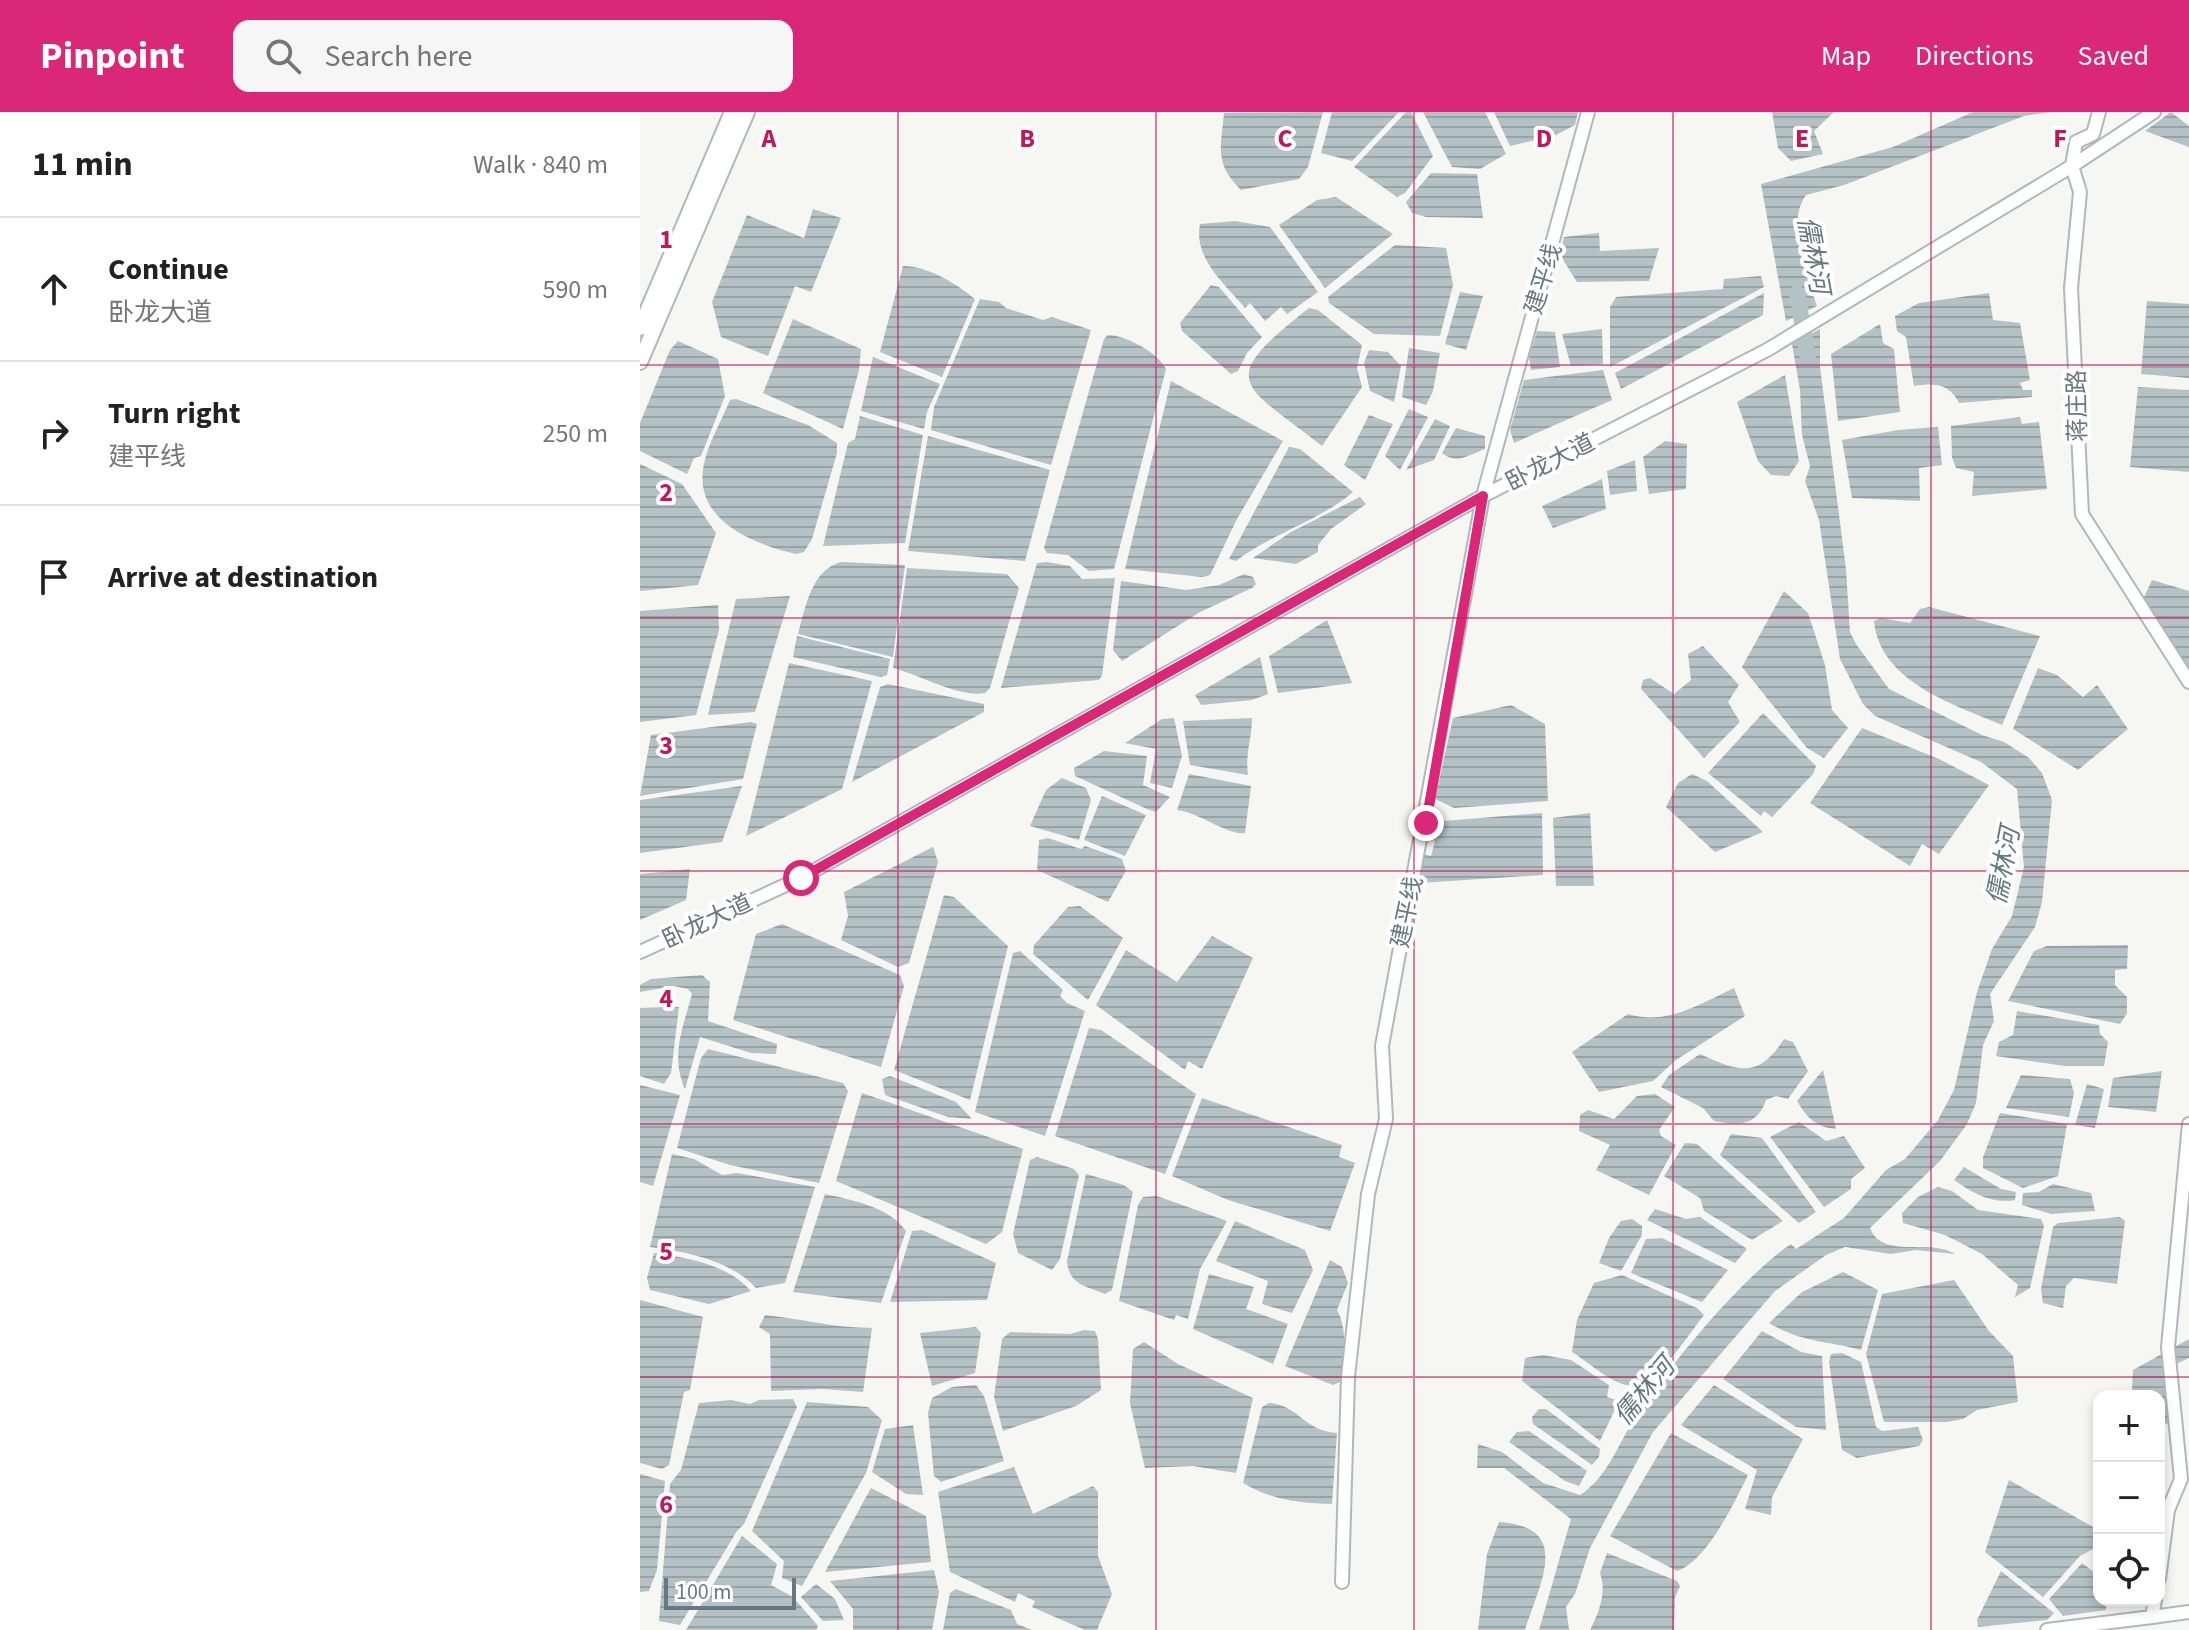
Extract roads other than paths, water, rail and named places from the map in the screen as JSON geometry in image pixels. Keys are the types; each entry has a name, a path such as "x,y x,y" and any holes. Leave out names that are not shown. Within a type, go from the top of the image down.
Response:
{"main road":[{"path":"640,328 732,112"},
{"path":"640,362 747,112"}],"street":[{"name":"建平线","path":"1342,1582 1348,1377 1368,1194 1386,1119 1382,1046 1483,496 1588,112"},
{"name":"卧龙大道","path":"640,952 801,878 1483,496 1775,345 2072,166 2154,112"},
{"path":"2072,166 2076,142 2093,134 2097,117"},
{"name":"蒋庄路","path":"2072,166 2080,192 2071,288 2082,514 2189,682"},
{"path":"2165,1534 2168,1510 2181,1479 2168,1347 2189,1124"},
{"path":"2152,1617 2154,1606"},
{"path":"2047,1630 2189,1612"}],"waterway":[{"name":"儒林河","path":"1797,293 1808,357"}]}
